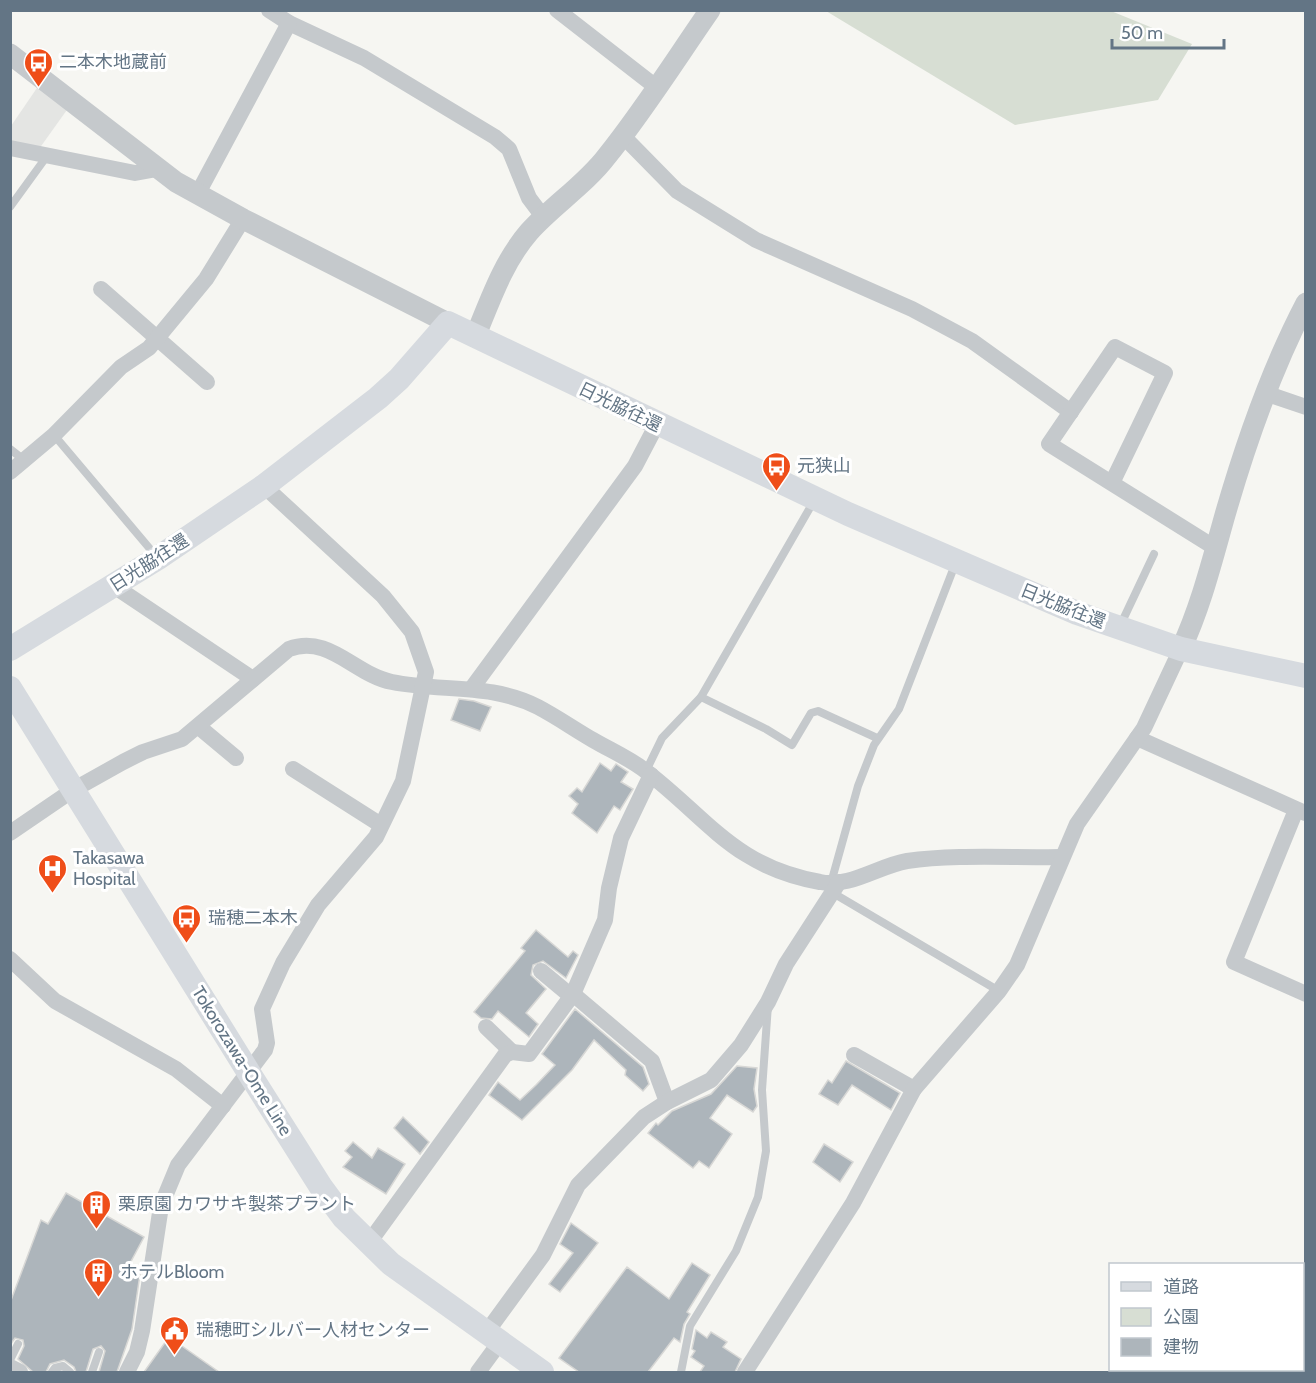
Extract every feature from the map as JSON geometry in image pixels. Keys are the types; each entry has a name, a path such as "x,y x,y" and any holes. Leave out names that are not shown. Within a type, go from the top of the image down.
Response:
{"main road":[{"name":"日光脇往還","path":"10,649 158,558 264,486 399,380 448,323 815,499 1118,629 1181,649 1305,676"},
{"name":"Tokorozawa-Ome Line","path":"10,688 321,1187 368,1244 391,1264 542,1372"}],"street":[{"path":"269,10 289,23 364,58 495,137 509,149 529,198 544,218"},
{"path":"557,10 656,87"},
{"path":"475,337 505,268 530,232 589,178 710,10"},
{"path":"197,195 289,23"},
{"path":"10,54 157,170 197,195 448,323"},
{"path":"622,135 677,191 756,240 912,309 972,341 1071,412"},
{"path":"10,148 135,173 157,170"},
{"path":"10,472 54,435 122,367 149,348 206,279 243,219"},
{"path":"100,289 207,382"},
{"path":"745,1372 853,1203 914,1089 999,991 1017,965 1061,857 1077,824 1137,738 1181,649 1200,604 1265,393 1283,347 1305,303"},
{"path":"1112,483 1165,373 1115,347 1050,444 1112,483 1217,549"},
{"path":"1265,393 1305,407"},
{"path":"472,688 635,466 657,424"},
{"path":"127,1372 137,1352 142,1331 161,1206 178,1165 249,1073 267,1043 262,1009 283,963 318,905 376,837 403,782 426,672 412,632 383,596 264,486"},
{"path":"114,586 253,679"},
{"path":"10,833 74,790 143,752 182,739 289,649 314,645 323,647 375,677 390,682 472,688 513,697 538,707 649,773 738,851 774,869 834,886 906,861 1061,857"},
{"path":"199,727 236,758"},
{"path":"1137,738 1302,809 1234,962 1305,994"},
{"path":"293,769 381,825"},
{"path":"368,1244 505,1055 512,1052 529,1054 572,995 605,920 609,888 621,838 649,773"},
{"path":"478,1372 493,1337 543,1255 578,1185 644,1117 667,1102 711,1080 741,1045 768,1002 786,964 834,886"},
{"path":"10,959 55,1001 176,1069 223,1106"},
{"path":"541,971 652,1061 667,1102"},
{"path":"486,1027 512,1052"},
{"path":"854,1055 914,1089"},
{"path":"10,1367 20,1372"}],"lane":[{"path":"10,207 47,156"},
{"path":"54,435 158,558"},
{"path":"10,449 25,461"},
{"path":"649,773 662,738 701,697 815,499"},
{"path":"1118,629 1154,554"},
{"path":"956,561 899,709 887,730 878,738 858,786 834,886 999,991"},
{"path":"701,697 766,729 792,745 811,713 818,711 878,738"},
{"path":"681,1372 690,1326 736,1251 758,1197 766,1151 762,1090 768,1002"},
{"path":"10,1360 18,1344"},
{"path":"92,1372 99,1352"},
{"path":"52,1372 55,1368 63,1366 70,1372"}],"shaded area":[{"path":"39,85 69,107 39,149 11,143 11,126"}],"green space":[{"path":"826,11 1111,11 1192,44 1158,100 1015,125"}],"building":[{"path":"459,699 491,707 480,731 451,720"},
{"path":"600,763 611,771 616,764 628,772 621,782 633,789 620,810 614,806 597,833 572,813 578,804 569,796 577,788 582,792"},
{"path":"536,930 568,957 573,951 578,955 566,978 543,961 533,965 531,975 546,989 526,1013 538,1024 529,1037 498,1011 492,1019 481,1018 474,1012 525,951 521,948"},
{"path":"575,1009 643,1067 649,1084 643,1091 625,1075 626,1070 594,1040 572,1070 522,1120 489,1095 498,1082 520,1100 536,1085 555,1065 542,1054"},
{"path":"846,1061 900,1093 891,1110 852,1085 838,1105 819,1094 828,1080 832,1083"},
{"path":"737,1066 757,1068 754,1089 757,1106 753,1112 727,1095 710,1118 732,1134 709,1168 699,1161 693,1168 648,1133 656,1123 658,1125 672,1111 711,1094"},
{"path":"403,1117 429,1142 420,1154 394,1128"},
{"path":"353,1142 372,1158 378,1148 405,1164 386,1194 343,1167 352,1157 345,1151"},
{"path":"824,1144 853,1162 840,1182 813,1162"},
{"path":"66,1193 144,1237 128,1267 140,1274 132,1329 117,1372 99,1372 105,1351 101,1346 93,1349 86,1372 76,1372 74,1367 64,1360 50,1364 46,1372 33,1372 18,1359 24,1346 23,1340 15,1338 10,1345 10,1303 41,1220 48,1224"},
{"path":"571,1223 598,1243 560,1292 549,1284 573,1253 560,1244"},
{"path":"692,1263 710,1275 687,1312 690,1314 684,1324 680,1342 674,1338 648,1372 579,1372 559,1358 627,1267 669,1299"},
{"path":"696,1330 707,1338 711,1332 727,1342 723,1347 741,1359 735,1372 700,1372 704,1366 691,1357 695,1351 692,1349"},
{"name":"瑞穂町シルバー人材センター","path":"169,1337 219,1372 144,1372"}],"place":[{"name":"二本木地蔵前","path":"38,88"},
{"name":"元狭山","path":"776,492"},
{"name":"Takasawa Hospital","path":"52,894"},
{"name":"瑞穂二本木","path":"187,944"},
{"name":"栗原園 カワサキ製茶プラント","path":"97,1230"},
{"name":"ホテルBloom","path":"99,1298"},
{"name":"瑞穂町シルバー人材センター","path":"175,1356"}]}
